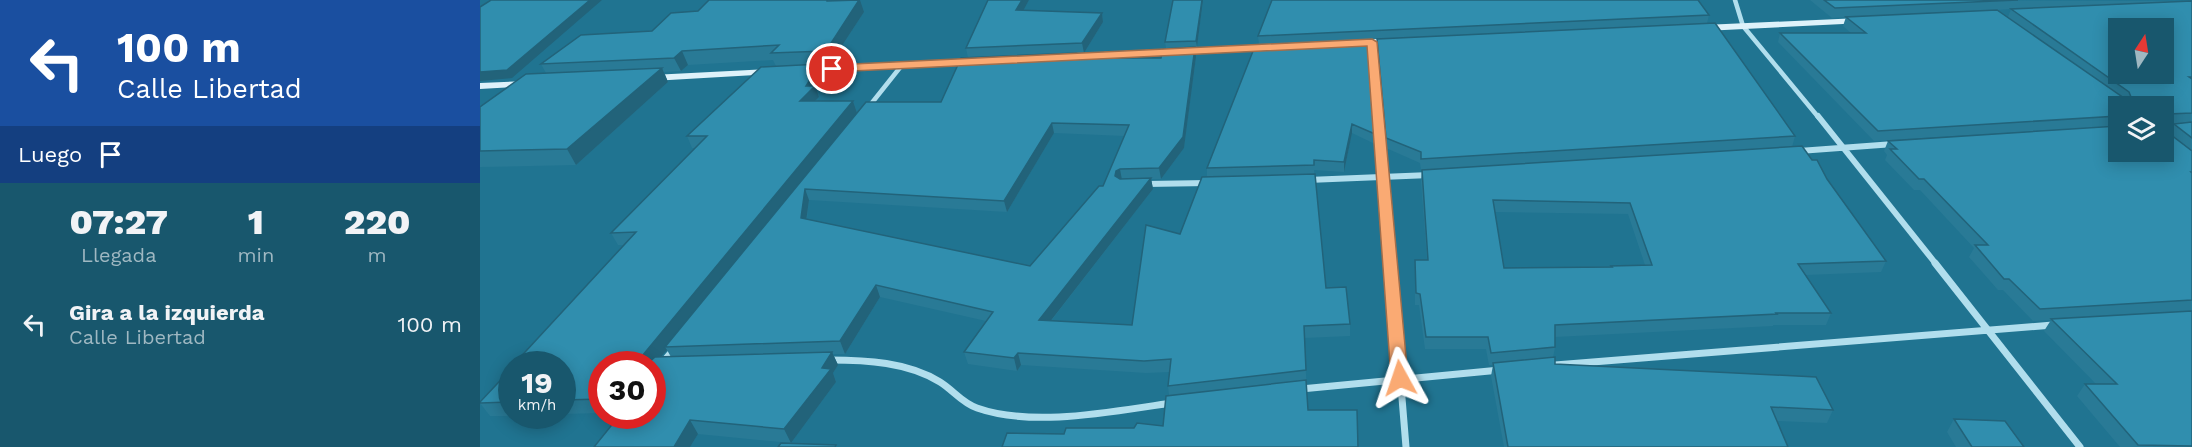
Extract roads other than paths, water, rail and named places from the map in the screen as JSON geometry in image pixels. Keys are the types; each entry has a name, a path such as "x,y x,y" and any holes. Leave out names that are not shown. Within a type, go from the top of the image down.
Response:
{"street":[{"path":"1735,0 1743,26 1843,147 2080,447"},
{"path":"1695,28 1874,20"},
{"path":"1337,44 1408,41"},
{"path":"1372,42 1406,447"},
{"path":"1055,58 1278,47"},
{"path":"797,70 984,61"},
{"path":"858,120 902,65"},
{"path":"644,78 785,71"},
{"path":"480,86 539,83"},
{"path":"2174,128 2192,127"},
{"path":"1787,152 1903,144"},
{"path":"1300,180 1443,174"},
{"path":"1133,185 1217,183"},
{"path":"1540,366 2067,324"},
{"path":"666,358 682,338"},
{"path":"819,360 852,359 897,367 938,381 976,408 1014,416 1087,412 1180,402"},
{"path":"666,365 672,365"},
{"path":"1295,390 1505,369"}]}
